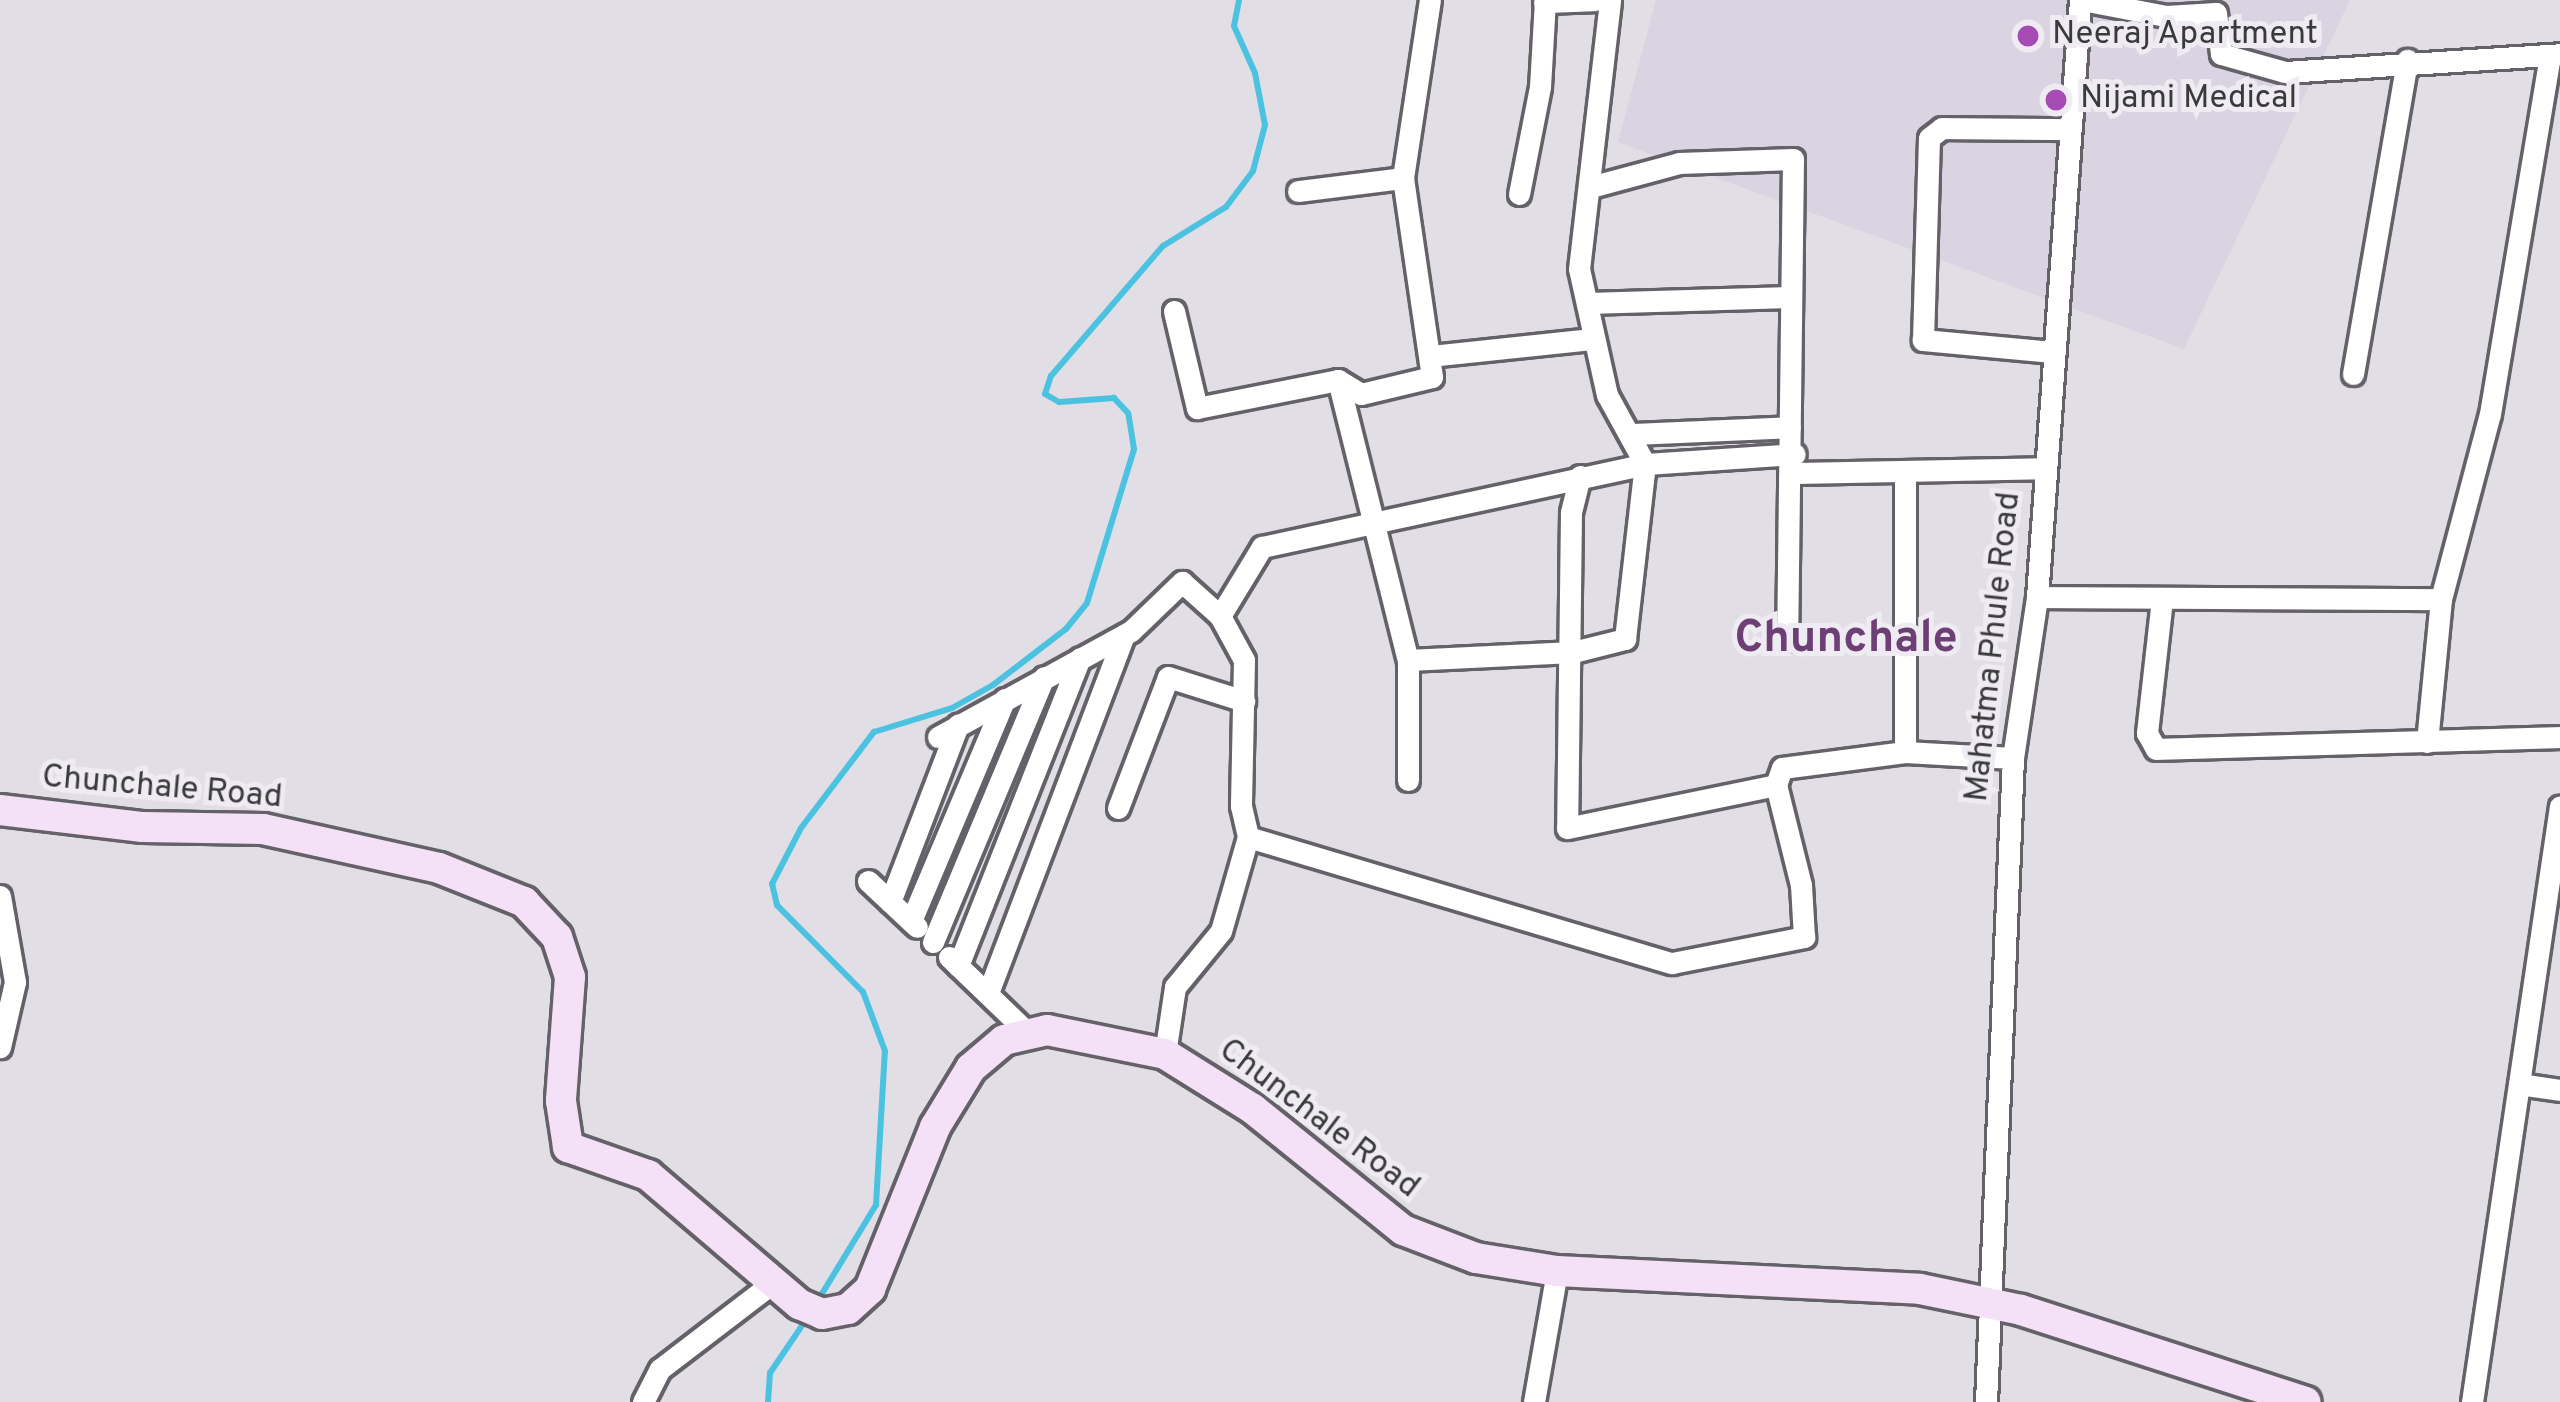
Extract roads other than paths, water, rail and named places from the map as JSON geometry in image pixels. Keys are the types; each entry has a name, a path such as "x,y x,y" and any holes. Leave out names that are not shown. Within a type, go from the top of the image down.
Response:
{"street":[{"path":"1174,311 1197,408 1338,380 1361,394 1432,377 1403,178 1430,0"},
{"path":"1519,194 1540,87 1544,1 1595,0"},
{"path":"1408,660 1574,652 1625,639 1645,464 1607,394 1579,237 1594,186 1610,0"},
{"path":"2081,0 2165,16 2218,6 2221,54 2285,72 2407,60 2555,55 2489,414 2441,598 2427,742"},
{"name":"Mahatma Phule Road","path":"1986,1402 1984,1301 2013,758 2037,597 2081,0"},
{"path":"2353,374 2407,60"},
{"path":"2053,352 1923,340 1929,138 1942,128 2068,130"},
{"path":"1594,186 1679,163 1793,159 1788,297 1794,464 1784,550 1787,640"},
{"path":"1298,191 1403,178"},
{"path":"1588,302 1788,297"},
{"path":"1430,356 1594,340"},
{"path":"1338,380 1369,524 1408,660 1408,780"},
{"path":"1632,434 1790,427"},
{"path":"1220,616 1262,547 1645,464 1794,464 1905,476 1916,469 2046,468"},
{"path":"1580,476 1571,513 1574,652 1567,828 1776,785"},
{"path":"1905,476 1905,752"},
{"path":"938,737 1124,634 1182,582 1220,616 1244,660 1241,806 1248,837 1221,931 1175,987 1166,1054"},
{"path":"2037,597 2441,598"},
{"path":"2162,598 2146,733 2156,749 2560,737"},
{"path":"988,993 1124,634"},
{"path":"958,966 1079,658"},
{"path":"933,942 1044,677"},
{"path":"1118,808 1168,677 1244,700"},
{"path":"910,921 1005,698"},
{"path":"890,902 958,725"},
{"path":"1248,837 1672,963 1804,937 1802,885 1776,785 1782,768 1905,752 2013,758"},
{"path":"2472,1402 2560,806"},
{"name":"Chunchale Road","path":"0,810 143,827 263,829 439,868 524,902 557,937 570,977 561,1102 568,1147 648,1175 822,1314 856,1304 881,1269 957,1087 988,1052 1026,1031 1078,1033 1166,1054 1253,1109 1403,1230 1476,1258 1556,1270 1830,1280 1984,1301 2305,1402"},
{"path":"868,881 1026,1031"},
{"path":"0,896 15,982 0,1047"},
{"path":"2519,1084 2560,1090"},
{"path":"1534,1402 1556,1270"},
{"path":"643,1402 660,1369 775,1280"}],"waterway":[{"path":"820,1297 876,1205 885,1051 863,992 777,905 772,884 801,828 874,732 952,708 993,685 1066,629 1087,603 1134,449 1128,413 1114,398 1059,402 1045,394 1051,376 1163,246 1226,207 1253,171 1265,125 1255,73 1234,26 1239,0"},
{"path":"768,1402 770,1373 803,1324"}],"place":[{"name":"Neeraj Apartment","path":"2028,36"},
{"name":"Nijami Medical","path":"2056,100"}],"district":[{"name":"Chunchale","path":"1846,640"}]}
